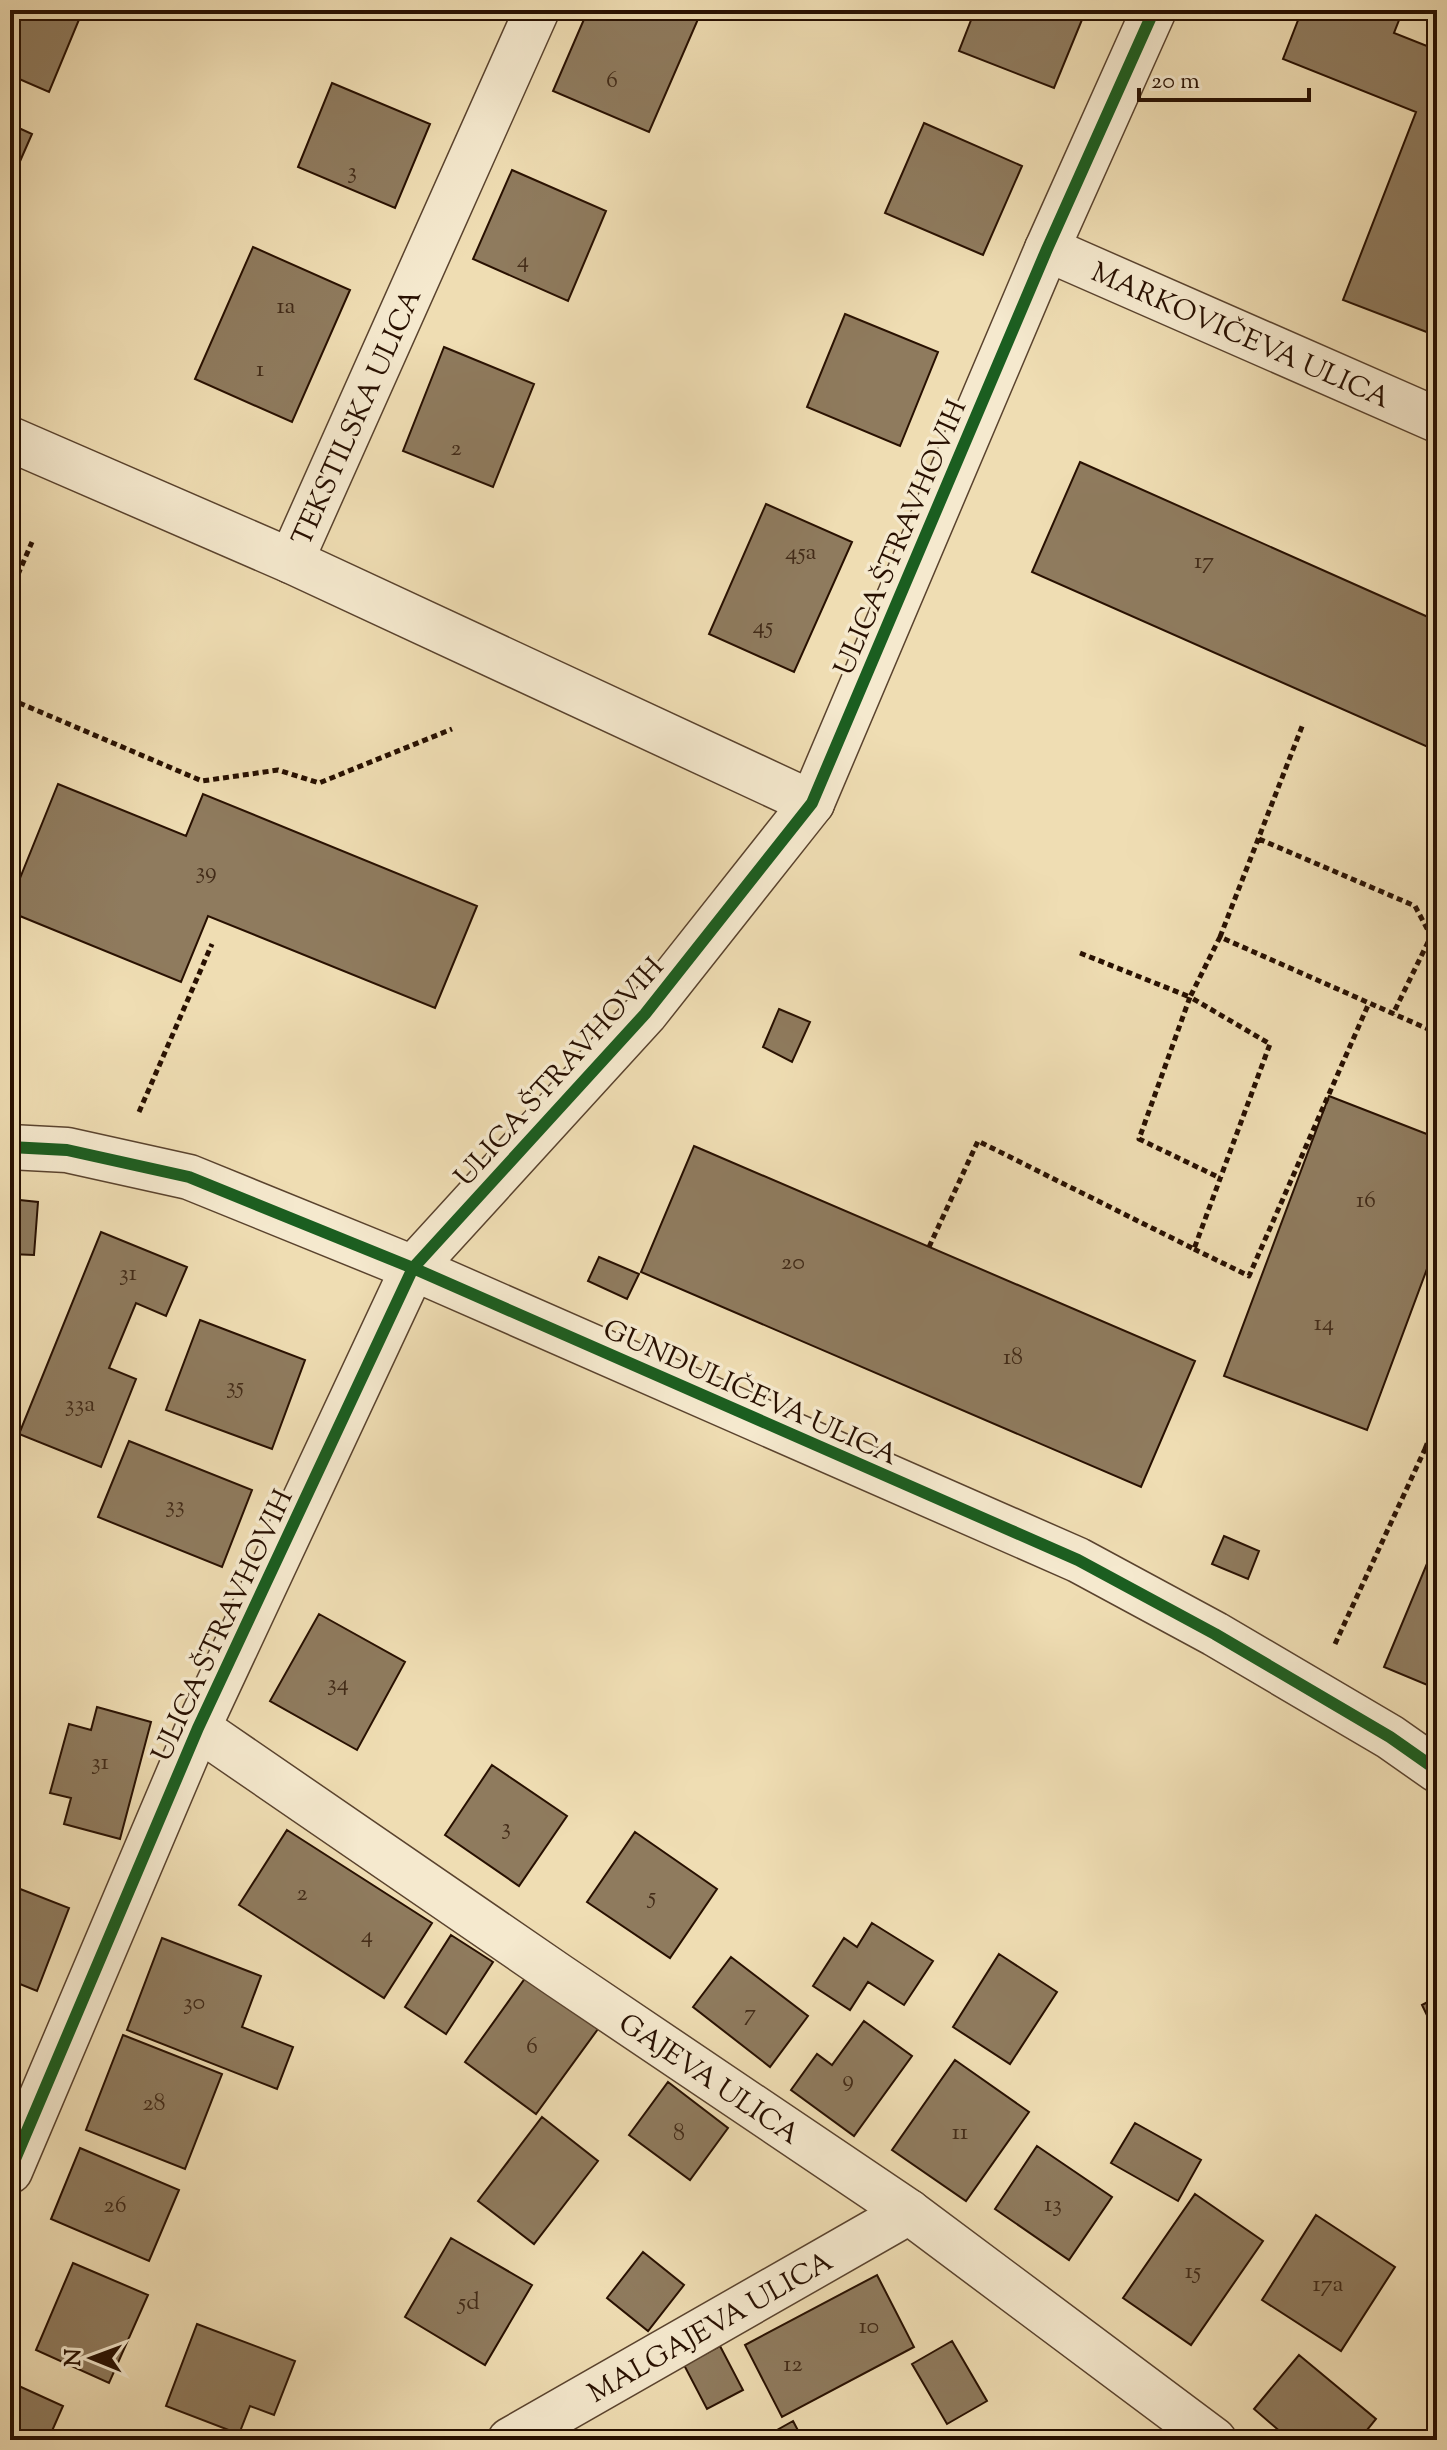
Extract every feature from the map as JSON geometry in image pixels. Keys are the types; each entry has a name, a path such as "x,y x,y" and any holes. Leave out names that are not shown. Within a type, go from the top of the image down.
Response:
{"street":[{"name":"TEKSTILSKA ULICA","path":"537,10 291,561 812,803"},
{"name":"ULICA ŠTRAVHOVIH","path":"10,2171 198,1728 413,1268 645,1014 812,803 1047,249 1154,10"},
{"name":"MARKOVIČEVA ULICA","path":"1047,249 1437,420"},
{"path":"10,439 291,561"},
{"name":"GUNDULIČEVA ULICA","path":"10,1147 67,1150 189,1177 413,1268 1078,1560 1215,1634 1390,1737 1437,1770"},
{"name":"GAJEVA ULICA","path":"198,1728 909,2212 1214,2440"},
{"name":"MALGAJEVA ULICA","path":"510,2440 909,2212"}],"path":[{"path":"10,593 32,542"},
{"path":"10,699 202,781 278,770 319,783 452,729"},
{"path":"1220,1178 1139,1139 1190,997 1220,937 1303,724"},
{"path":"1259,839 1415,906 1431,936 1393,1014"},
{"path":"1220,937 1437,1033"},
{"path":"136,1120 212,944"},
{"path":"1080,953 1190,997 1270,1044 1194,1249"},
{"path":"929,1247 978,1141 1249,1276 1369,1003"},
{"path":"1329,1658 1437,1419"},
{"path":"1425,1449 1437,1451"}],"building":[{"path":"10,10 83,10 49,92 10,75"},
{"path":"588,10 702,10 649,132 553,91"},
{"path":"975,10 1086,10 1054,88 959,51"},
{"path":"1302,10 1403,10 1394,33 1437,50 1437,336 1343,300 1416,112 1283,59"},
{"path":"332,83 430,124 395,208 298,167"},
{"path":"924,123 1022,166 983,255 885,213"},
{"path":"10,124 32,134 10,184"},
{"path":"512,170 606,211 568,301 473,259"},
{"path":"253,247 350,290 292,422 195,379"},
{"path":"845,314 938,352 900,446 807,407"},
{"path":"444,347 534,384 493,487 403,451"},
{"path":"1080,462 1437,621 1437,751 1032,572"},
{"path":"766,504 852,542 794,672 709,634"},
{"path":"58,784 186,836 203,794 477,906 435,1008 208,916 181,982 10,912 10,903"},
{"path":"779,1009 810,1022 792,1062 763,1047"},
{"path":"1329,1096 1437,1138 1437,1242 1367,1430 1224,1376"},
{"path":"694,1146 1195,1361 1141,1487 641,1272"},
{"path":"10,1199 38,1202 34,1255 10,1254"},
{"path":"101,1232 187,1267 166,1316 136,1303 109,1368 136,1379 101,1467 19,1434"},
{"path":"599,1257 639,1274 627,1299 588,1281"},
{"path":"200,1320 305,1360 272,1449 166,1410"},
{"path":"129,1441 252,1490 222,1567 98,1517"},
{"path":"1224,1536 1259,1551 1248,1579 1212,1564"},
{"path":"1433,1549 1437,1551 1437,1689 1384,1667"},
{"path":"319,1614 405,1662 357,1750 270,1701"},
{"path":"97,1707 151,1722 120,1839 64,1824 71,1798 50,1793 69,1724 91,1730"},
{"path":"492,1765 567,1816 519,1886 445,1835"},
{"path":"287,1830 432,1923 384,1998 239,1905"},
{"path":"635,1832 717,1889 670,1958 587,1902"},
{"path":"10,1885 69,1908 37,1991 10,1980"},
{"path":"872,1923 933,1961 904,2005 868,1982 850,2010 813,1986 844,1938 857,1947"},
{"path":"451,1935 493,1962 446,2034 405,2007"},
{"path":"162,1938 261,1976 242,2027 293,2047 277,2089 127,2030"},
{"path":"999,1954 1057,1992 1010,2064 953,2027"},
{"path":"731,1957 808,2016 770,2067 693,2007"},
{"path":"526,1977 598,2029 536,2114 465,2062"},
{"path":"1437,1997 1437,2036 1422,2005"},
{"path":"864,2021 912,2056 854,2136 791,2090 817,2054 832,2065"},
{"path":"123,2035 222,2074 185,2169 86,2130"},
{"path":"955,2060 1029,2112 966,2201 892,2150"},
{"path":"668,2082 728,2128 690,2180 629,2135"},
{"path":"542,2117 598,2161 534,2244 478,2201"},
{"path":"1135,2123 1201,2160 1178,2201 1111,2163"},
{"path":"1037,2146 1112,2197 1069,2260 995,2209"},
{"path":"80,2148 179,2190 149,2261 51,2219"},
{"path":"1195,2194 1263,2241 1191,2345 1123,2298"},
{"path":"1316,2215 1395,2267 1341,2351 1262,2300"},
{"path":"451,2238 532,2285 485,2365 405,2317"},
{"path":"643,2252 684,2285 648,2331 607,2298"},
{"path":"73,2263 148,2295 109,2383 36,2350"},
{"path":"877,2275 914,2347 782,2417 745,2345"},
{"path":"197,2324 295,2361 274,2415 250,2406 239,2434 166,2406"},
{"path":"952,2341 987,2401 947,2424 912,2364"},
{"path":"720,2346 743,2390 707,2409 684,2365"},
{"path":"1299,2355 1376,2419 1359,2440 1290,2440 1254,2409"},
{"path":"10,2382 63,2406 48,2440 10,2440"},
{"path":"793,2421 803,2440 759,2440"}],"cycle path":[{"path":"10,2171 198,1728 413,1268 645,1014 812,803 1047,249 1154,10"},
{"path":"10,1147 67,1150 189,1177 413,1268 1078,1560 1215,1634 1390,1737 1437,1770"}]}
